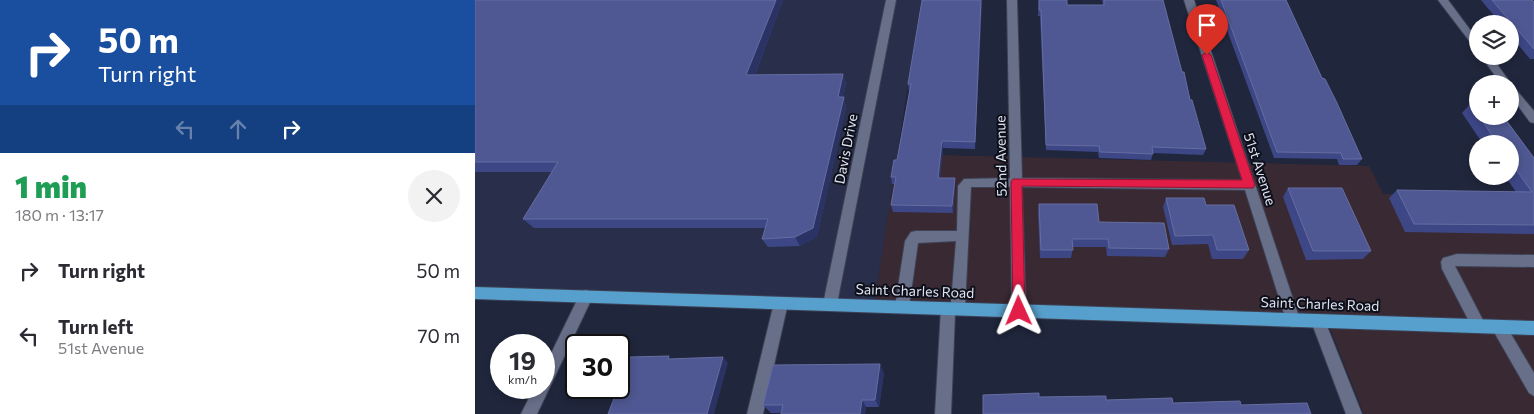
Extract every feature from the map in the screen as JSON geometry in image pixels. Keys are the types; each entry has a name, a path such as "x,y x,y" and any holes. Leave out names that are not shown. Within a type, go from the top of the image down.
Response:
{"main road":[{"name":"Saint Charles Road","path":"475,292 1534,328"}],"street":[{"name":"Davis Drive","path":"830,304 891,0"},
{"name":"52nd Avenue","path":"1012,0 1019,311"},
{"name":"51st Avenue","path":"1189,0 1293,320"},
{"path":"1443,0 1469,34"},
{"path":"1519,100 1534,120"},
{"path":"943,414 953,308 963,236 965,186 967,182 1249,185"},
{"path":"902,307 912,240 916,236 963,236"},
{"path":"1479,326 1449,269 1448,262 1457,260 1534,261"},
{"path":"555,361 586,296"},
{"path":"755,414 781,303"},
{"path":"1318,321 1354,414"},
{"path":"1499,327 1534,388"},
{"path":"529,414 536,399"}],"shaded area":[{"path":"475,0 921,0 874,306 475,291"},
{"path":"897,154 1369,166 1383,194 1534,196 1534,323 875,299"},
{"path":"1330,328 1534,334 1534,414 1364,414"}],"building":[{"path":"475,0 776,0 746,75 843,74 838,97 844,97 813,228 795,237 762,239 768,219 523,219 558,162 475,162"},
{"path":"922,0 981,0 975,142 942,141 938,178 955,178 952,206 891,205 896,177 891,177 894,160 897,160 911,84 908,84"},
{"path":"1039,0 1067,0 1067,5 1104,5 1104,0 1163,0 1182,72 1184,72 1190,100 1192,100 1206,149 1152,147 1153,154 1100,152 1099,146 1046,145 1041,10 1039,10"},
{"path":"1221,0 1286,0 1322,78 1325,79 1337,103 1362,159 1343,159 1341,153 1277,152"},
{"path":"1492,0 1532,0 1534,2 1534,49 1519,32 1519,15 1505,15"},
{"path":"1485,125 1510,125 1517,135 1492,135"},
{"path":"1519,138 1534,158 1534,225 1414,224 1397,190 1532,192 1519,174"},
{"path":"1288,188 1342,188 1371,251 1313,251"},
{"path":"1166,198 1204,198 1206,205 1234,205 1249,250 1217,250 1213,235 1175,236"},
{"path":"1039,204 1097,204 1099,222 1164,223 1169,249 1109,248 1108,239 1072,239 1073,250 1041,250"},
{"path":"669,356 668,359 723,357 707,414 608,414 614,399 630,399 630,357"},
{"path":"880,364 875,400 862,400 860,414 781,414 783,405 763,405 773,365"},
{"path":"1039,393 1039,397 1106,396 1106,400 1172,398 1173,403 1240,401 1241,405 1307,403 1311,414 983,414 983,395"}],"route":[{"path":"1019,311 1017,182 1249,185 1207,55"}]}
